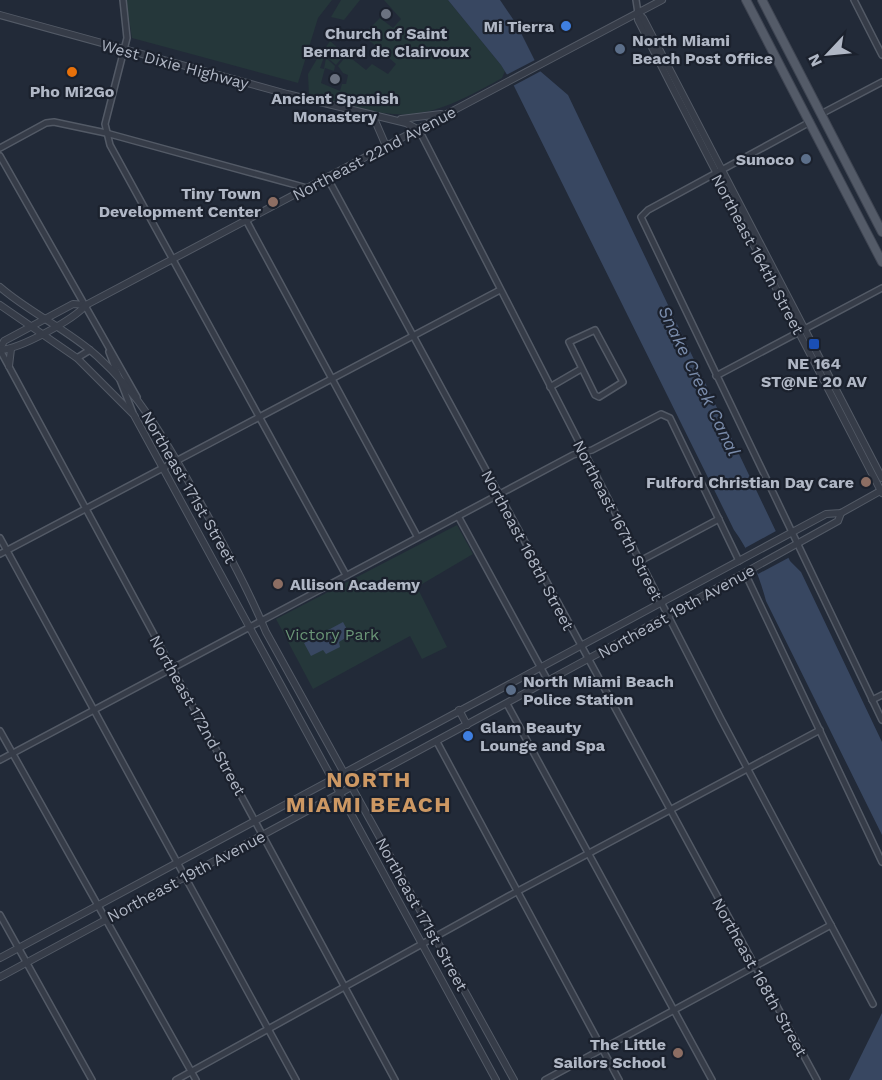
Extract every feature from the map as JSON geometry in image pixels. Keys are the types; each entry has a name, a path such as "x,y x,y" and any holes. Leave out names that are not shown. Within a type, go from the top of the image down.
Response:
{"main road":[{"path":"746,0 882,262"},
{"path":"762,0 882,232"},
{"path":"800,102 812,112 821,114"},
{"path":"810,122 820,125 833,137"}],"street":[{"path":"123,0 127,28 105,124 106,133 346,575"},
{"name":"Northeast 164th Street","path":"636,0 638,13 643,18 718,170 860,443 882,491"},
{"name":"Northeast 22nd Avenue","path":"86,305 73,304 4,341 0,350 11,349 41,334 86,305 662,0"},
{"path":"854,0 882,55"},
{"name":"West Dixie Highway","path":"0,15 123,50 406,123 419,130"},
{"path":"821,114 882,82"},
{"path":"384,119 437,116 462,107"},
{"path":"373,116 386,146"},
{"path":"0,148 46,123 54,122 106,133 307,188"},
{"path":"810,122 718,170 641,215 643,225 882,720"},
{"name":"Northeast 167th Street","path":"419,130 583,453 873,1004"},
{"name":"Northeast 171st Street","path":"0,156 139,401 177,460 344,773 514,1080"},
{"name":"Northeast 168th Street","path":"327,177 587,660 817,1080"},
{"path":"246,220 417,536"},
{"name":"Northeast 171st Street","path":"0,287 21,305 47,319 90,350 139,401"},
{"path":"716,376 882,288"},
{"path":"0,554 500,290"},
{"name":"Northeast 171st Street","path":"0,305 77,358 134,415"},
{"path":"595,330 623,382 597,397 581,369 569,342 595,330"},
{"name":"Northeast 171st Street","path":"105,342 134,415 496,1080"},
{"path":"9,366 11,349"},
{"name":"Northeast 172nd Street","path":"0,350 395,1080"},
{"path":"77,358 90,350"},
{"path":"550,387 581,369"},
{"path":"0,760 417,536 573,455 583,453 657,415 664,414 670,418 739,561"},
{"name":"Northeast 164th Street","path":"860,443 882,478"},
{"name":"Northeast 19th Avenue","path":"0,958 660,601 826,514 841,513 882,491"},
{"name":"Northeast 19th Avenue","path":"0,977 668,616 838,521 841,513"},
{"path":"458,516 548,681"},
{"path":"640,561 718,519"},
{"path":"0,538 296,1080"},
{"path":"745,573 882,862"},
{"path":"872,700 882,694"},
{"path":"507,704 712,1080"},
{"path":"459,710 467,725"},
{"path":"176,1080 518,891 820,730"},
{"path":"0,731 196,1080"},
{"path":"436,742 619,1080"},
{"path":"368,760 376,774"},
{"path":"368,845 380,838"},
{"path":"402,907 415,899"},
{"path":"0,915 92,1080"},
{"path":"545,1080 831,924"}],"green space":[{"path":"126,0 332,0 318,18 298,83 132,38"},
{"path":"341,0 360,0 344,20 331,17"},
{"path":"384,0 448,0 501,65 505,71 502,78 448,105 427,112 408,114 388,114 366,110 309,95 308,74 320,54 324,57 320,68 324,69 326,58 335,66 334,71 325,68 321,83 340,91 342,84 346,84 348,75 343,73 338,66 347,55 366,70 372,64 388,74 396,64 363,35 380,18 393,28 401,19"},
{"path":"330,41 345,54 336,65 322,53"},
{"name":"Victory Park","path":"457,525 473,554 417,587 447,647 422,659 410,636 313,689 276,619"}],"water":[{"name":"Snake Creek Canal","path":"448,0 500,0 517,25 540,71 568,95 790,561 801,572 882,742 882,835 766,601 749,555 734,530 514,86 501,65"},
{"path":"343,622 350,635 339,642 340,647 326,654 323,650 311,656 304,643"},
{"path":"882,1013 882,1080 849,1080"}],"pier":[{"path":"535,60 541,71 511,87 504,76"},
{"path":"776,531 790,557 758,574 745,548"}],"place":[{"name":"Church of Saint Bernard de Clairvoux","path":"386,14"},
{"name":"Mi Tierra","path":"566,26"},
{"name":"North Miami Beach Post Office","path":"620,49"},
{"name":"Pho Mi2Go","path":"72,72"},
{"name":"Ancient Spanish Monastery","path":"335,79"},
{"name":"Sunoco","path":"806,159"},
{"name":"Tiny Town Development Center","path":"273,202"},
{"name":"NE 164 ST@NE 20 AV","path":"814,344"},
{"name":"Fulford Christian Day Care","path":"866,482"},
{"name":"Allison Academy","path":"278,584"},
{"name":"North Miami Beach Police Station","path":"511,690"},
{"name":"Glam Beauty Lounge and Spa","path":"468,736"},
{"name":"The Little Sailors School","path":"678,1053"}],"district":[{"name":"NORTH MIAMI BEACH","path":"369,792"}]}
